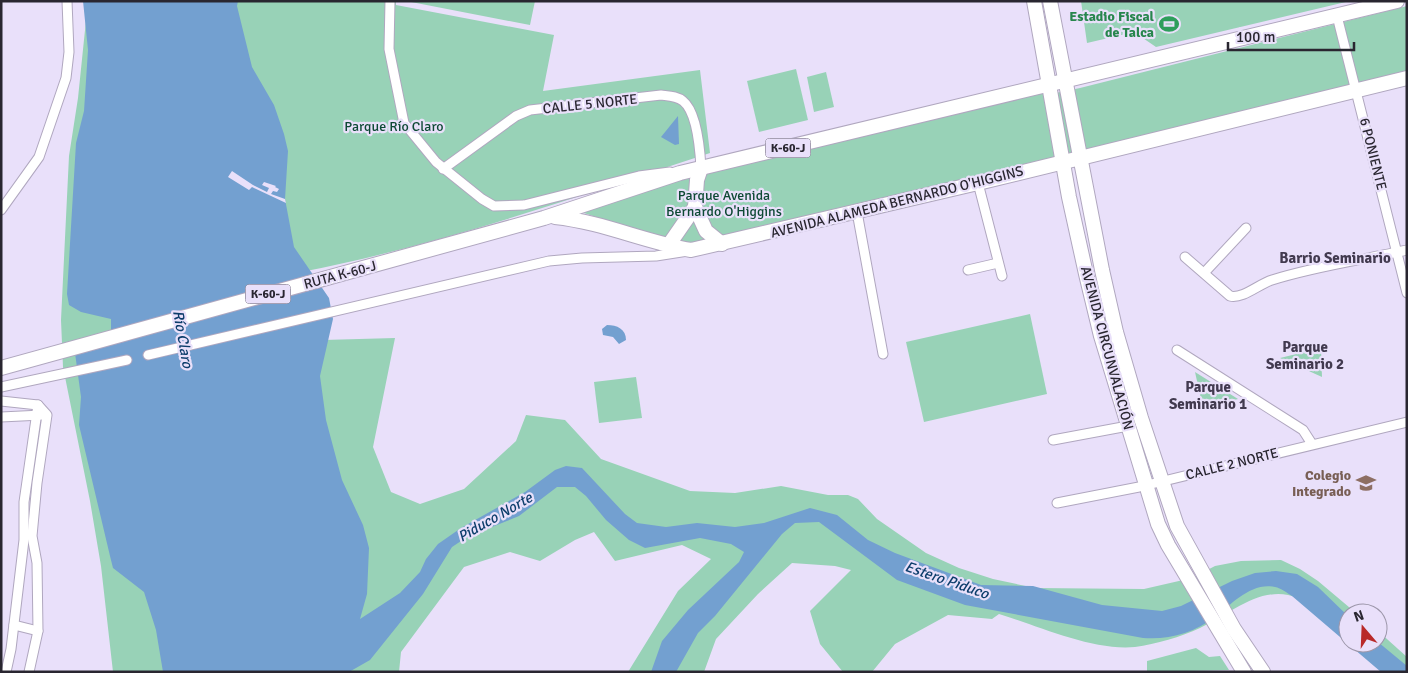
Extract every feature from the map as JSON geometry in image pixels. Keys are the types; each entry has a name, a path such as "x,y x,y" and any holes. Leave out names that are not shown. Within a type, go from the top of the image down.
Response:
{"main road":[{"name":"AVENIDA CIRCUNVALACIÓN","path":"1034,1 1048,86 1101,336 1158,524 1168,545 1228,632"},
{"name":"AVENIDA CIRCUNVALACIÓN","path":"1050,1 1079,158 1116,332 1162,481 1184,539 1228,632 1244,672"},
{"path":"1048,86 1397,1"},
{"name":"AVENIDA ALAMEDA BERNARDO O'HIGGINS","path":"539,219 578,219 612,227 668,246 691,250 978,183 1407,78"},
{"name":"K-60-J","path":"539,219 680,172 1048,86"},
{"path":"701,168 696,180 695,207 706,231 722,244"},
{"path":"668,246 695,207"},
{"name":"RUTA K-60-J","path":"1,368 539,219"},
{"path":"1228,632 1263,672"}],"street":[{"path":"1,210 39,157 66,78 70,52 67,1"},
{"path":"390,1 389,49 404,123 439,165 482,199 494,206 524,205 653,173 680,172"},
{"name":"6 PONIENTE","path":"1337,16 1407,293"},
{"name":"CALLE 5 NORTE","path":"439,165 516,116 530,110 675,96 683,100 693,116 701,168"},
{"path":"978,183 1002,276"},
{"path":"857,212 883,354"},
{"path":"1204,273 1246,228"},
{"path":"656,256 668,246"},
{"path":"148,355 549,261 656,256 677,254 691,250"},
{"path":"1185,257 1230,296 1238,297 1259,284 1282,277 1407,250"},
{"path":"968,270 998,263"},
{"path":"1177,350 1303,430 1312,444"},
{"path":"1,387 127,360"},
{"path":"1,401 38,405 47,416 37,482 32,536 37,563 38,631 29,672"},
{"path":"6,672 24,540 24,502 38,405"},
{"path":"1,417 47,416"},
{"name":"CALLE 2 NORTE","path":"1057,503 1147,485 1407,422"},
{"path":"1053,440 1128,426"},
{"path":"14,624 38,631"}],"green space":[{"name":"Parque Río Claro","path":"88,1 396,1 396,5 554,35 543,91 700,70 710,153 559,203 457,234 353,261 301,272 323,340 395,338 373,447 391,492 420,504 464,489 516,441 526,415 565,420 601,459 690,491 735,493 781,486 828,495 848,495 858,499 877,519 926,553 959,568 993,579 1035,588 1144,589 1192,578 1215,566 1241,561 1281,560 1300,569 1318,581 1344,603 1338,603 1338,630 1310,605 1298,598 1285,594 1259,597 1193,631 1168,640 1135,647 1101,645 1084,641 999,614 992,619 948,615 895,644 872,672 843,672 820,644 810,611 851,570 835,566 792,563 758,594 716,639 704,672 628,672 678,591 711,559 682,545 615,561 594,532 575,540 540,561 510,552 464,567 401,652 399,672 113,672 101,566 63,367 61,320 69,156 78,98"},
{"path":"406,1 535,1 530,25"},
{"name":"Estadio Fiscal de Talca","path":"1081,1 1350,1 1156,47 1134,32 1087,43"},
{"name":"Parque Avenida Bernardo O'Higgins","path":"1407,6 1407,73 1057,159 689,245 665,240 581,212 683,177 1043,92 1046,95 1080,88"},
{"path":"796,69 808,120 759,132 747,81"},
{"path":"826,72 834,107 814,112 807,77"},
{"path":"1030,314 1047,394 924,422 906,342"},
{"path":"1321,348 1322,377 1280,358"},
{"path":"1195,372 1238,399 1203,408"},
{"path":"636,377 642,418 599,423 594,382"},
{"path":"1388,640 1407,657 1407,672 1388,653"},
{"path":"1196,648 1209,657 1220,656 1229,670 1147,672 1147,661"}],"water":[{"path":"83,1 238,1 237,6 252,67 274,105 288,151 285,199 294,247 329,298 333,319 320,376 326,420 342,480 363,525 369,548 367,594 360,619 400,593 420,572 426,559 438,544 461,528 525,492 555,470 566,466 582,468 625,514 637,523 666,527 697,523 735,527 764,523 810,508 837,515 868,540 895,553 981,585 1033,586 1102,605 1162,611 1181,606 1232,581 1255,573 1276,571 1297,574 1318,587 1338,606 1338,635 1282,589 1266,586 1242,595 1207,623 1199,627 1181,634 1162,638 1143,638 965,605 897,580 819,522 795,523 782,534 715,616 698,633 676,672 651,672 662,641 688,610 739,562 744,552 731,544 700,538 645,548 629,540 606,520 586,496 575,487 557,487 519,516 467,537 452,547 423,594 370,660 349,672 163,672 156,630 144,592 113,568 79,425 81,397 75,353 111,338 111,319 81,312 69,305 67,294 76,143 84,111 88,50"},
{"path":"678,116 679,144 675,145 661,137"},
{"path":"607,325 623,330 626,340 619,344 613,337 603,335 602,329"},
{"path":"1388,650 1407,666 1407,672 1381,672 1359,653 1388,653"}],"pier":[{"path":"232,171 267,192 269,188 262,185 264,182 276,186 279,189 271,194 285,199 286,203 252,187 249,190 228,177"}],"place":[{"name":"Estadio Fiscal de Talca","path":"1169,24"},
{"name":"Colegio Integrado","path":"1366,483"}],"district":[{"name":"Barrio Seminario","path":"1335,258"},
{"name":"Parque Seminario 2","path":"1305,356"},
{"name":"Parque Seminario 1","path":"1208,396"}],"water label":[{"name":"Río Claro","path":"183,339"},
{"name":"Piduco Norte","path":"495,517"},
{"name":"Estero Piduco","path":"947,580"}]}
